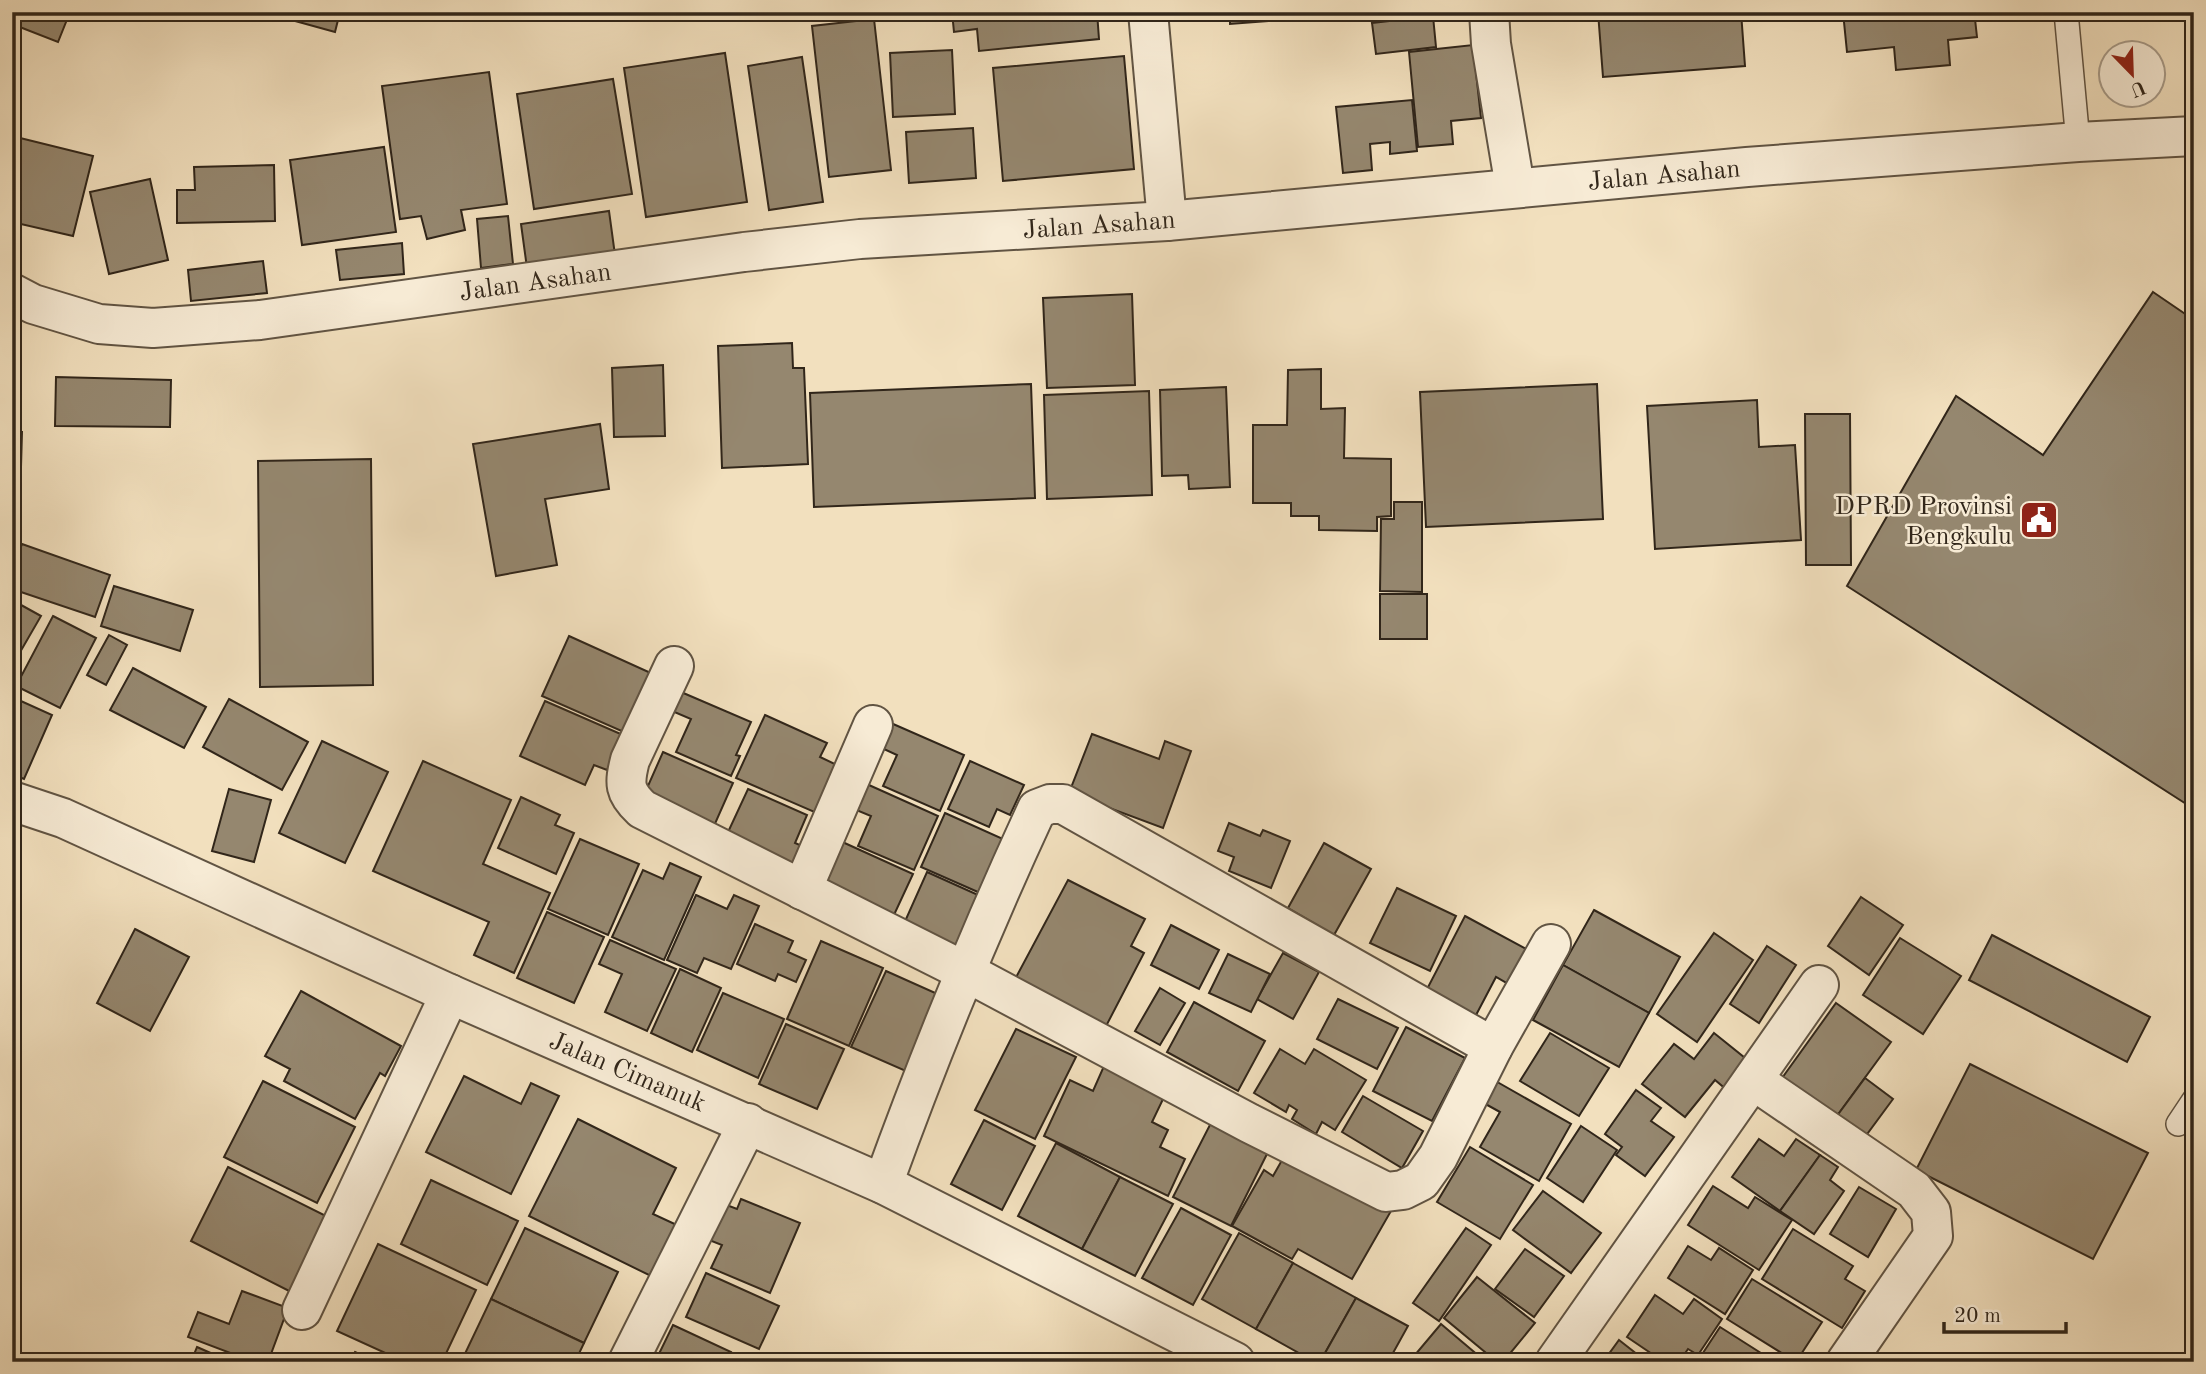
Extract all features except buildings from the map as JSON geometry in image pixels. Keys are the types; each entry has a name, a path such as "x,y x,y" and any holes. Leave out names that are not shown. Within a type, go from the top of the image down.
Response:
{"street":[{"path":"1148,12 1167,220"},
{"path":"1489,12 1491,44 1515,187"},
{"name":"Jalan Asahan","path":"12,293 33,304 99,324 153,328 260,320 860,239 1167,220 1515,187 2078,142 2194,136"},
{"path":"674,666 630,760 626,775 626,788 630,797 642,809 966,972 1249,1123 1386,1192 1403,1190 1421,1181 1438,1157 1493,1047 1551,944"},
{"path":"802,890 873,725"},
{"name":"Jalan Cimanuk","path":"12,801 62,818 450,994 883,1184 1176,1348 1235,1362"},
{"path":"883,1184 929,1059 994,902 1037,809 1050,804 1063,804 1493,1047"},
{"path":"1555,1362 1819,985"},
{"path":"302,1310 450,994"},
{"path":"1753,1080 1914,1190 1931,1212 1933,1236 1846,1362"},
{"path":"628,1362 748,1123"}],"lane":[{"path":"2066,12 2078,142"},
{"path":"2178,1124 2194,1100"}],"place":[{"name":"DPRD Provinsi Bengkulu","path":"2039,520"}]}
